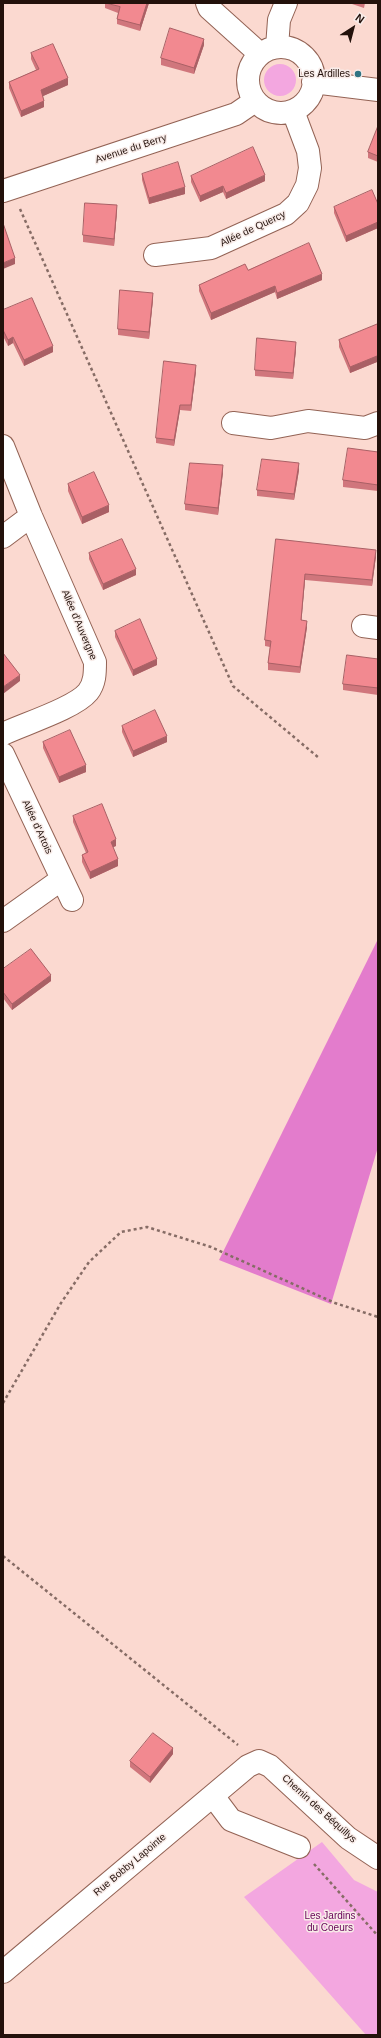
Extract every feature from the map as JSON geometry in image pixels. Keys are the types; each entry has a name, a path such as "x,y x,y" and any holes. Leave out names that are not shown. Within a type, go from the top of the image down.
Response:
{"street":[{"path":"207,3 209,8 268,51"},
{"path":"268,51 286,3"},
{"path":"296,50 303,56 313,72 314,82 307,99 292,110 272,112 255,101 250,92 248,82 249,72 253,62 268,51 296,50"},
{"path":"314,82 373,83"},
{"name":"Avenue du Berry","path":"7,190 236,114 255,101"},
{"name":"Allée de Quercy","path":"155,255 211,248 286,214 298,203 307,185 310,168 308,150 292,110"},
{"path":"233,423 271,428 308,421 365,428 378,423"},
{"name":"Allée d'Auvergne","path":"3,446 95,662 95,677 89,691 77,701 3,734"},
{"path":"3,536 32,516"},
{"name":"Allée d'Artois","path":"3,754 72,900"},
{"path":"3,921 62,878"},
{"name":"Rue Bobby Lapointe","path":"3,1972 248,1766 259,1761"},
{"name":"Chemin des Béquillys","path":"259,1761 270,1766 348,1838 378,1858"},
{"path":"213,1796 231,1820 299,1847"}],"path":[{"path":"7,190 233,686 319,758"},
{"path":"3,1403 61,1303 89,1262 121,1232 147,1227 211,1248 335,1303 378,1317"},
{"path":"3,1556 204,1720 259,1761"},
{"path":"299,1847 378,1936"}],"green space":[{"path":"277,64 283,64 293,71 296,80 295,86 289,93 283,96 277,96 267,89 264,83 264,77 271,67"},
{"name":"Les Jardins du Coeurs","path":"322,1842 354,1880 378,1892 378,2035 366,2035 244,1897"}],"shaded area":[{"path":"378,939 378,1147 331,1304 219,1260"}],"building":[{"path":"106,3 147,3 140,25 117,19 120,7"},
{"path":"170,28 204,39 194,68 161,58"},
{"path":"53,44 68,78 41,90 44,101 21,111 9,82 39,69 31,53"},
{"path":"378,126 378,156 368,152"},
{"path":"253,147 265,175 226,193 223,186 200,196 191,176"},
{"path":"178,162 185,187 149,198 142,174"},
{"path":"372,190 378,204 378,222 346,236 334,207"},
{"path":"85,203 117,205 114,239 83,235"},
{"path":"3,223 15,258 3,263"},
{"path":"309,243 322,274 277,293 275,286 211,313 199,285 245,264 248,270"},
{"path":"120,290 153,293 149,332 118,329"},
{"path":"32,298 53,346 24,360 13,337 8,340 3,330 3,310"},
{"path":"378,324 378,358 377,356 350,367 339,340"},
{"path":"257,338 296,342 293,373 255,370"},
{"path":"164,361 196,365 191,405 180,405 174,440 156,438"},
{"path":"348,448 378,452 378,485 343,480"},
{"path":"262,459 299,463 294,494 257,490"},
{"path":"190,463 223,465 218,508 185,504"},
{"path":"94,472 109,505 82,517 68,484"},
{"path":"122,539 136,569 103,584 89,553"},
{"path":"276,539 376,550 372,580 305,574 301,620 307,621 300,667 268,663 271,641 265,640"},
{"path":"140,619 157,659 133,670 115,631"},
{"path":"3,653 20,675 3,687"},
{"path":"347,655 378,659 378,688 343,684"},
{"path":"155,710 167,736 133,751 122,726"},
{"path":"70,730 86,765 59,777 43,742"},
{"path":"102,804 116,839 111,842 118,859 90,872 82,855 88,852 73,816"},
{"path":"31,949 51,975 12,1004 3,992 3,969"},
{"path":"153,1733 173,1748 150,1777 130,1761"}],"place":[{"name":"Les Ardilles","path":"358,74"}]}
